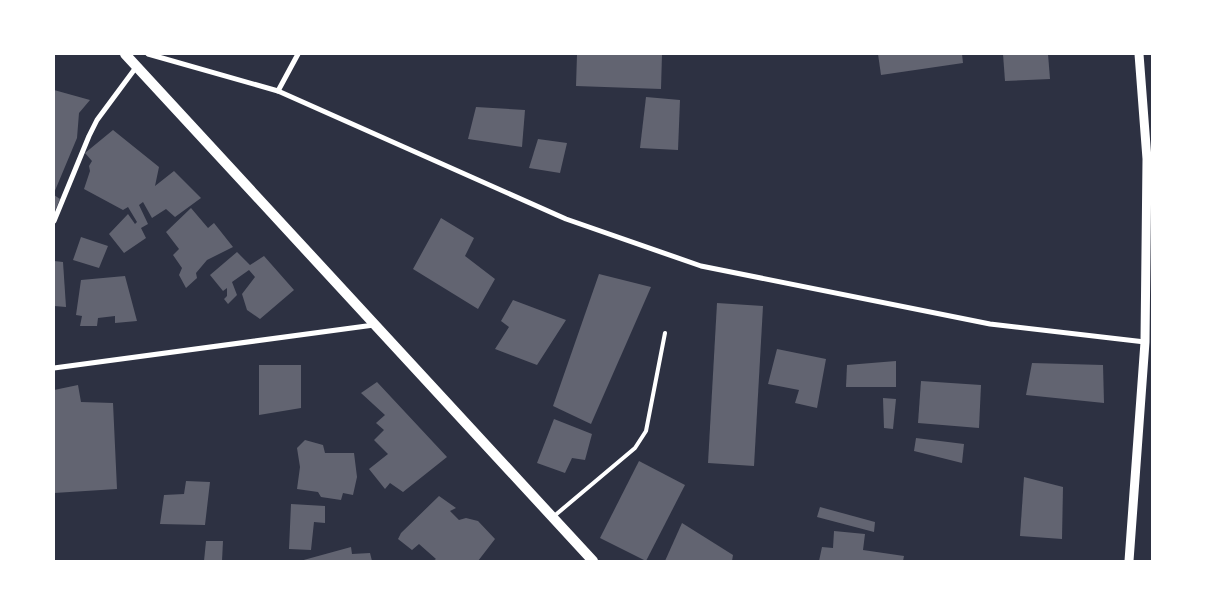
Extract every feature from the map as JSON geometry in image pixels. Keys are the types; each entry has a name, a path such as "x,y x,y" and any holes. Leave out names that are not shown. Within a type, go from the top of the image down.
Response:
{"main road":[{"path":"125,54 593,561"}],"street":[{"path":"148,54 278,91 566,219 701,266 990,324 1146,342"},
{"path":"278,91 298,54"},
{"path":"1129,561 1146,342 1147,159 1139,54"},
{"path":"54,221 88,136 97,120 137,66"},
{"path":"54,368 377,325"}],"lane":[{"path":"552,517 636,448 646,432 665,333"}],"building":[{"path":"577,54 662,54 661,89 576,86"},
{"path":"878,54 962,54 963,63 881,75"},
{"path":"1003,54 1048,54 1050,79 1005,81"},
{"path":"54,90 90,100 79,113 77,138 54,193"},
{"path":"646,97 680,100 678,150 640,148"},
{"path":"476,107 525,110 522,147 468,139"},
{"path":"113,130 159,167 155,186 174,171 201,198 175,217 166,209 152,218 143,202 139,205 148,224 141,228 146,238 124,253 109,234 128,214 135,224 137,222 128,207 123,210 84,189 90,171 89,166 92,161 85,153"},
{"path":"538,139 567,143 560,173 529,168"},
{"path":"54,195 60,199 54,213"},
{"path":"191,208 208,228 214,223 233,247 207,260 196,273 197,278 186,288 179,275 182,268 173,255 179,249 166,232"},
{"path":"441,218 474,238 465,256 495,279 478,309 413,269"},
{"path":"81,237 108,246 99,268 73,260"},
{"path":"237,252 250,265 264,256 294,290 260,319 247,310 242,294 255,277 249,270 232,282 237,295 228,304 224,299 227,296 227,288 223,291 210,275"},
{"path":"54,261 63,262 66,307 54,306"},
{"path":"599,274 651,287 591,424 553,406"},
{"path":"125,276 137,321 115,323 115,316 98,318 97,326 80,326 82,316 76,315 81,280"},
{"path":"513,300 566,320 537,365 495,349 509,327 501,321"},
{"path":"717,303 763,306 754,466 708,463"},
{"path":"777,349 826,359 817,408 795,403 799,390 768,384"},
{"path":"896,361 896,387 846,387 847,365"},
{"path":"1032,363 1103,365 1104,403 1026,395"},
{"path":"259,365 301,365 301,408 259,415"},
{"path":"921,381 981,385 979,428 918,423"},
{"path":"377,382 447,457 403,492 390,483 385,489 369,469 388,454 374,440 384,430 376,423 385,415 361,393"},
{"path":"78,385 81,402 113,403 117,489 54,493 54,390"},
{"path":"883,398 896,399 893,429 884,428"},
{"path":"554,419 592,434 585,460 572,458 565,473 537,463"},
{"path":"916,438 964,444 962,463 914,451"},
{"path":"305,440 323,445 325,453 354,453 357,477 353,495 343,493 341,500 321,497 318,492 297,489 300,467 297,448"},
{"path":"639,461 685,485 646,561 600,538"},
{"path":"1024,477 1063,487 1062,539 1020,536"},
{"path":"186,481 210,482 205,525 160,524 164,495 184,494"},
{"path":"439,496 456,508 450,511 459,520 466,518 478,521 495,539 478,561 433,561 436,559 419,544 412,550 398,539 401,533"},
{"path":"291,504 325,506 325,523 314,522 311,550 289,549"},
{"path":"820,507 875,522 874,532 817,517"},
{"path":"682,523 733,555 732,561 665,561"},
{"path":"834,531 865,534 863,550 904,556 903,561 819,561 822,547 833,548"},
{"path":"206,541 223,541 222,561 204,561"},
{"path":"351,547 352,554 370,553 372,561 300,561"}]}
